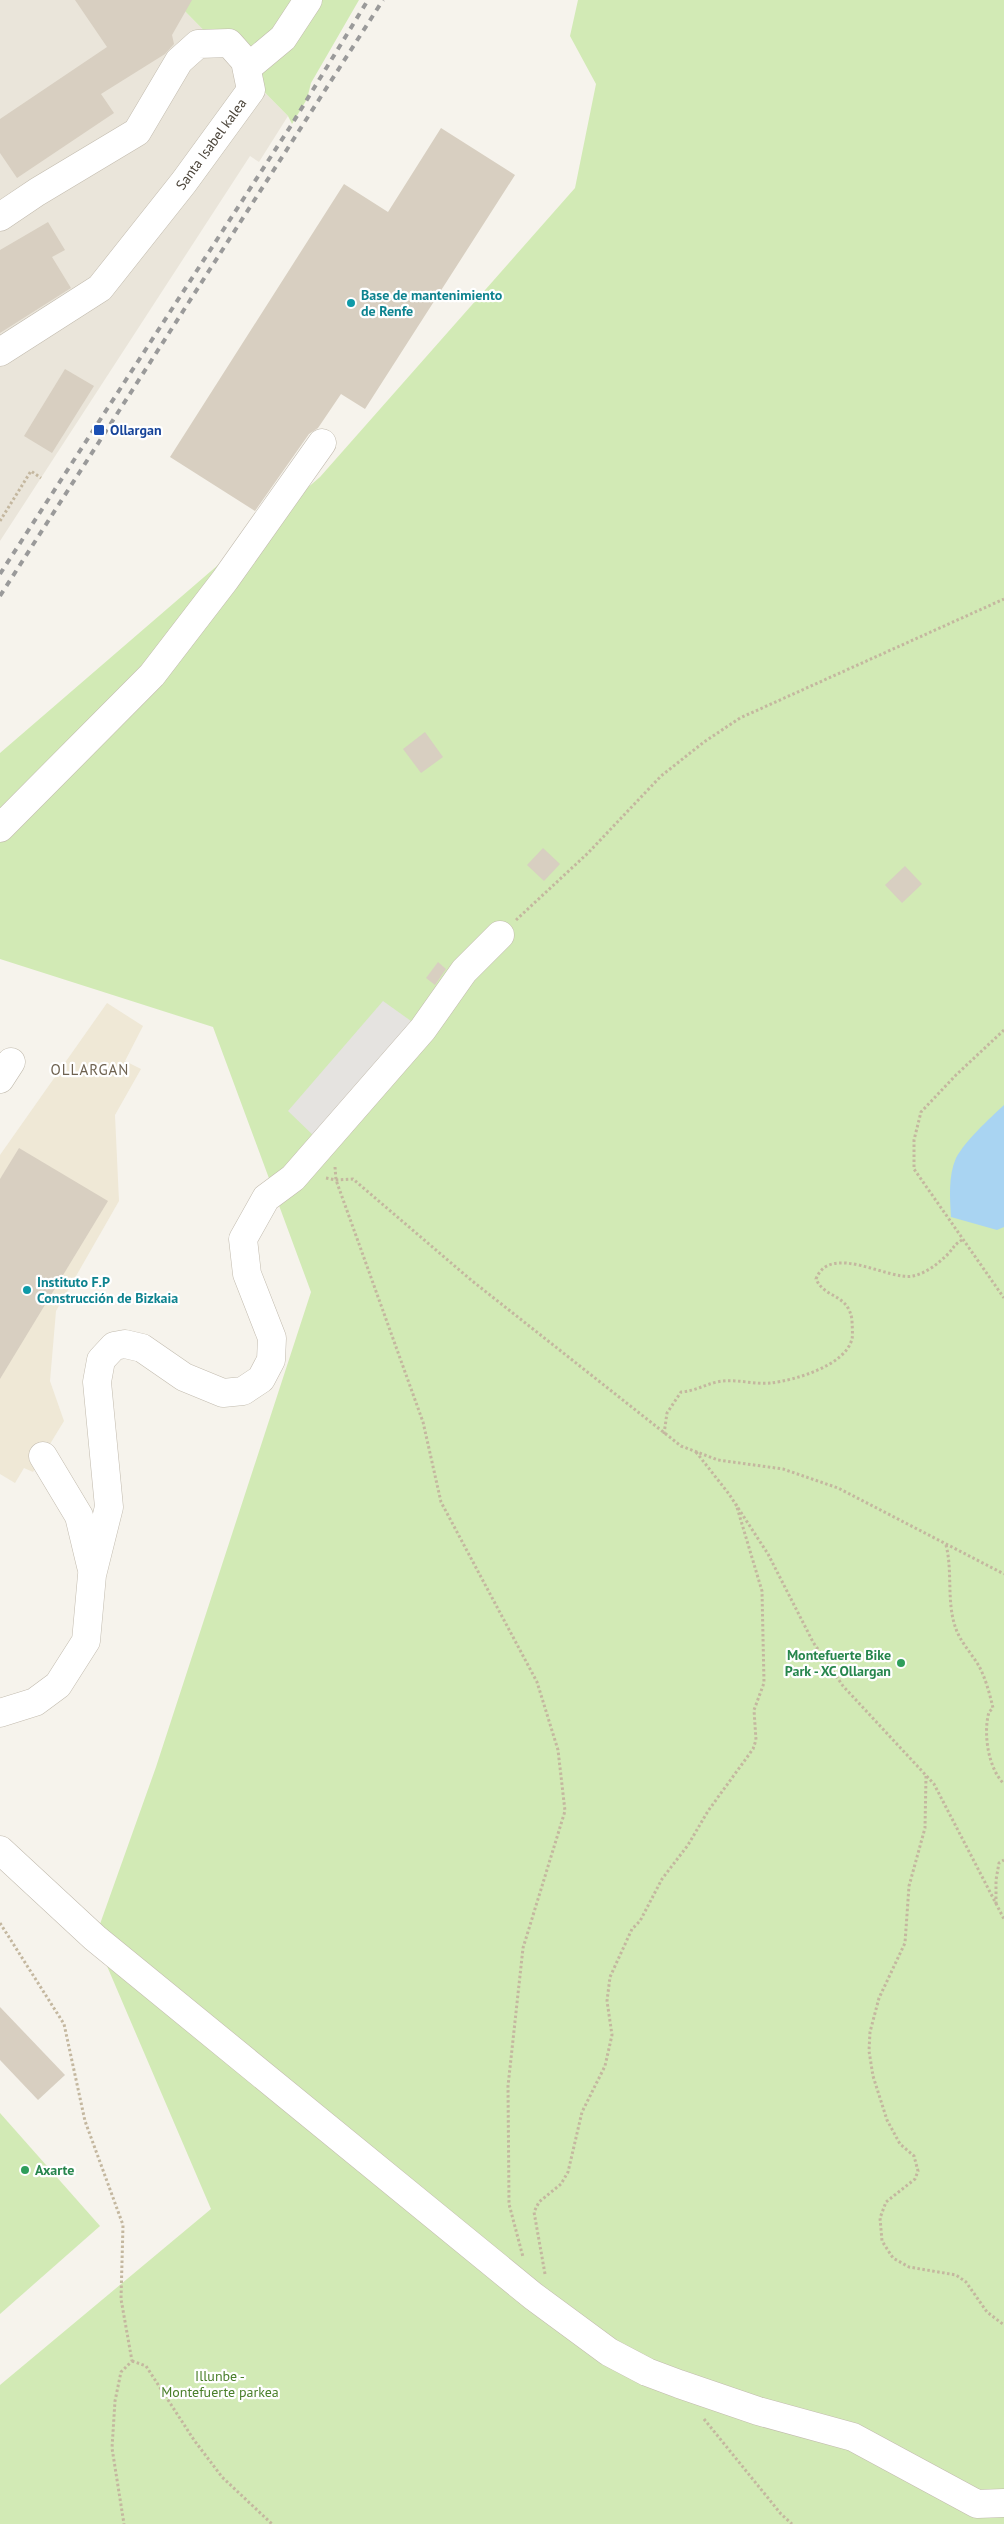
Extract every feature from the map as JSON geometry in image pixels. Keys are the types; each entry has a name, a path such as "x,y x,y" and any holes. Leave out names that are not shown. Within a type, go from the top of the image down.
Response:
{"street":[{"path":"247,68 283,38 308,0"},
{"name":"Santa Isabel kalea","path":"0,217 138,132 179,61 198,44 229,43 245,61 251,90 184,182 100,288 0,352"},
{"path":"0,828 152,675 225,580 322,443"},
{"path":"0,1713 35,1702 58,1685 86,1641 92,1575 109,1507 97,1382 101,1360 114,1346 125,1344 142,1348 184,1377 223,1393 243,1391 261,1379 271,1360 272,1338 247,1274 244,1239 266,1198 292,1178 423,1029 464,971 500,936"},
{"path":"43,1456 79,1516 92,1575"},
{"path":"0,1850 95,1938 534,2296 609,2352 647,2372 758,2412 853,2437 977,2504 1004,2503"}],"path":[{"path":"0,522 31,471 41,478"},
{"path":"500,936 588,853 661,776 704,742 740,718 1004,599"},
{"path":"1004,1030 956,1074 921,1112 914,1140 914,1169 1004,1298"},
{"path":"524,2259 510,2204 508,2086 523,1948 565,1810 558,1750 537,1682 441,1502 423,1422 336,1180 353,1179 471,1280 681,1446 718,1460 783,1470 838,1488 1004,1574"},
{"path":"664,1434 667,1413 681,1392 700,1389 717,1382 771,1383 798,1377 820,1370 844,1352 852,1339 852,1321 844,1300 819,1285 816,1279 823,1269 841,1263 856,1264 892,1274 912,1276 927,1271 950,1252 955,1243 962,1240"},
{"path":"696,1452 736,1504 768,1554 813,1642 844,1686 934,1784 1004,1919"},
{"path":"534,2296 545,2282 546,2269 534,2212 539,2202 561,2184 568,2172 582,2112 605,2066 612,2035 607,2001 610,1977 632,1929 640,1921 662,1879 688,1845 722,1790 745,1763 756,1740 754,1710 764,1683 762,1591 736,1504"},
{"path":"946,1544 950,1561 952,1611 956,1629 981,1669 988,1688 993,1708 989,1712 986,1734 995,1775 1004,1784"},
{"path":"926,1776 925,1828 909,1886 905,1942 879,1998 870,2032 869,2051 873,2076 887,2120 900,2144 914,2156 918,2171 915,2179 886,2202 880,2218 882,2241 893,2258 908,2267 956,2275 966,2282 987,2312 1004,2326"},
{"path":"996,1905 996,1880 1000,1863 1004,1860"},
{"path":"0,1924 64,2024 85,2121 123,2225 121,2299 132,2361"},
{"path":"124,2524 112,2448 116,2401 121,2372 132,2361"},
{"path":"132,2361 146,2366 194,2440 222,2477 272,2524"},
{"path":"701,2416 718,2440 781,2514 792,2524"}],"shaded area":[{"path":"0,0 174,0 288,116 259,162 250,156 0,541"},
{"path":"383,1001 418,1026 317,1139 288,1111"},
{"path":"107,1003 143,1026 125,1061 141,1069 115,1115 119,1201 56,1311 50,1381 64,1421 33,1472 24,1468 15,1483 0,1474 0,1155"}],"green space":[{"path":"174,0 359,0 311,83 307,99 292,124 288,116"},
{"name":"Illunbe - Montefuerte parkea","path":"578,0 1004,0 1004,2524 0,2524 0,2385 211,2209 95,1938 156,1767 311,1292 213,1027 0,959 0,753 320,477 575,188 596,84 570,36"},
{"name":"Axarte","path":"0,2113 100,2226 0,2314"}],"water":[{"path":"1004,1105 1004,1227 997,1230 951,1217 950,1188 953,1165 960,1151 978,1130"}],"building":[{"path":"75,0 192,0 172,35 174,44 165,54 101,94 114,113 17,178 0,153 0,119 107,47"},
{"name":"Base de mantenimiento de Renfe","path":"441,128 515,175 365,409 341,394 318,428 309,434 255,511 170,457 344,184 388,212"},
{"path":"48,222 65,250 52,257 71,288 0,333 0,250"},
{"path":"65,369 94,386 52,453 24,436"},
{"path":"425,732 443,757 421,773 403,749"},
{"path":"543,848 560,864 544,881 527,865"},
{"path":"905,866 922,884 902,903 885,885"},
{"path":"438,962 446,969 435,985 426,978"},
{"name":"Instituto F.P Construcción de Bizkaia","path":"19,1148 108,1201 0,1379 0,1179"},
{"path":"0,2007 65,2075 38,2100 0,2060"}],"railway":[{"path":"0,574 292,124 368,0"},
{"path":"0,596 383,0"}],"place":[{"name":"Base de mantenimiento de Renfe","path":"351,303"},
{"name":"Ollargan","path":"99,430"},
{"name":"Instituto F.P Construcción de Bizkaia","path":"27,1290"},
{"name":"Montefuerte Bike Park - XC Ollargan","path":"901,1663"},
{"name":"Axarte","path":"25,2170"}],"district":[{"name":"OLLARGAN","path":"90,1070"}]}
